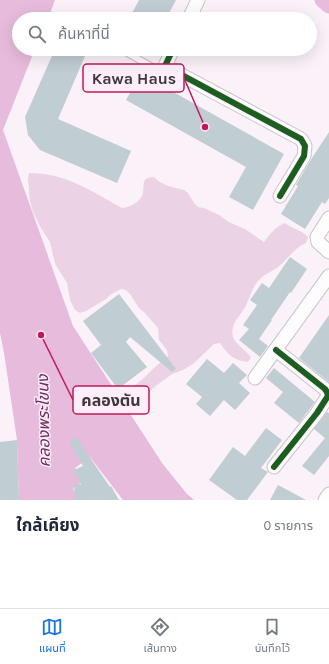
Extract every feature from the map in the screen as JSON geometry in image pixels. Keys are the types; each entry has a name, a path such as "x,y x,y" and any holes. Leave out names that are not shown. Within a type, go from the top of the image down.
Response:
{"street":[{"path":"192,12 198,0"},
{"path":"170,56 165,66 302,138 305,146 304,156 280,196"},
{"path":"329,218 317,236 318,242 329,252"},
{"path":"255,378 329,276"},
{"path":"274,467 317,413 328,396 325,389 276,350"},
{"path":"325,500 329,494"}],"lane":[{"path":"133,56 156,68 165,66"}],"shaded area":[{"path":"29,173 55,176 78,184 122,208 132,205 138,201 143,193 145,180 154,177 158,181 168,186 184,190 198,207 204,208 219,215 229,222 245,229 264,242 276,229 285,223 306,235 308,237 306,243 278,267 258,281 233,327 232,332 234,339 251,357 248,362 238,360 231,356 220,343 214,344 193,364 172,374 153,388 139,407 129,407 125,403 124,397 126,392 168,356 167,350 159,340 158,328 139,308 126,290 121,289 86,311 80,313 75,310 70,300 67,283 55,264 50,242 33,212 30,201 28,179"}],"water":[{"name":"คลองพระโขนง","path":"0,0 55,0 51,12 12,12 12,56 32,56 3,130 73,326 162,463 187,494 194,500 123,500 90,457 75,468 82,482 73,488 78,500 19,500 17,440 0,333"}],"building":[{"path":"139,0 176,0 170,12 133,12"},
{"path":"52,56 85,56 58,119 131,151 117,183 40,150 28,135 25,117"},
{"path":"141,74 284,154 253,210 229,197 246,167 126,100"},
{"path":"329,132 329,198 325,204 322,202 305,229 281,214 298,186 296,185"},
{"path":"290,257 307,269 259,339 268,346 260,357 239,340 249,329 243,325 257,305 250,300 262,283 269,288"},
{"path":"119,294 176,369 172,372 130,337 126,342 147,367 118,389 91,353 101,345 83,321"},
{"path":"329,315 329,382 299,358"},
{"path":"207,359 224,373 233,363 247,375 239,383 250,393 235,410 224,400 210,416 196,404 202,397 186,384"},
{"path":"274,368 315,402 299,423 274,403 283,392 266,378"},
{"path":"327,412 329,413 329,456 314,475 302,466 325,438 314,429"},
{"path":"266,428 282,440 261,468 268,472 247,500 237,500 209,480 233,447 245,456"},
{"path":"76,437 110,487 111,486 119,500 75,500 74,485 81,484 74,470 83,466 69,441"},
{"path":"17,440 19,500 0,500 0,442"},
{"path":"278,485 306,500 270,500"}],"waterway":[{"path":"322,0 329,6"}],"cycle path":[{"path":"170,56 165,66 301,139 305,146 304,156 280,196"},
{"path":"274,467 317,413 328,396 325,389 276,350"}],"place":[{"name":"Kawa Haus","path":"205,127"},
{"name":"คลองตัน","path":"41,335"}]}
